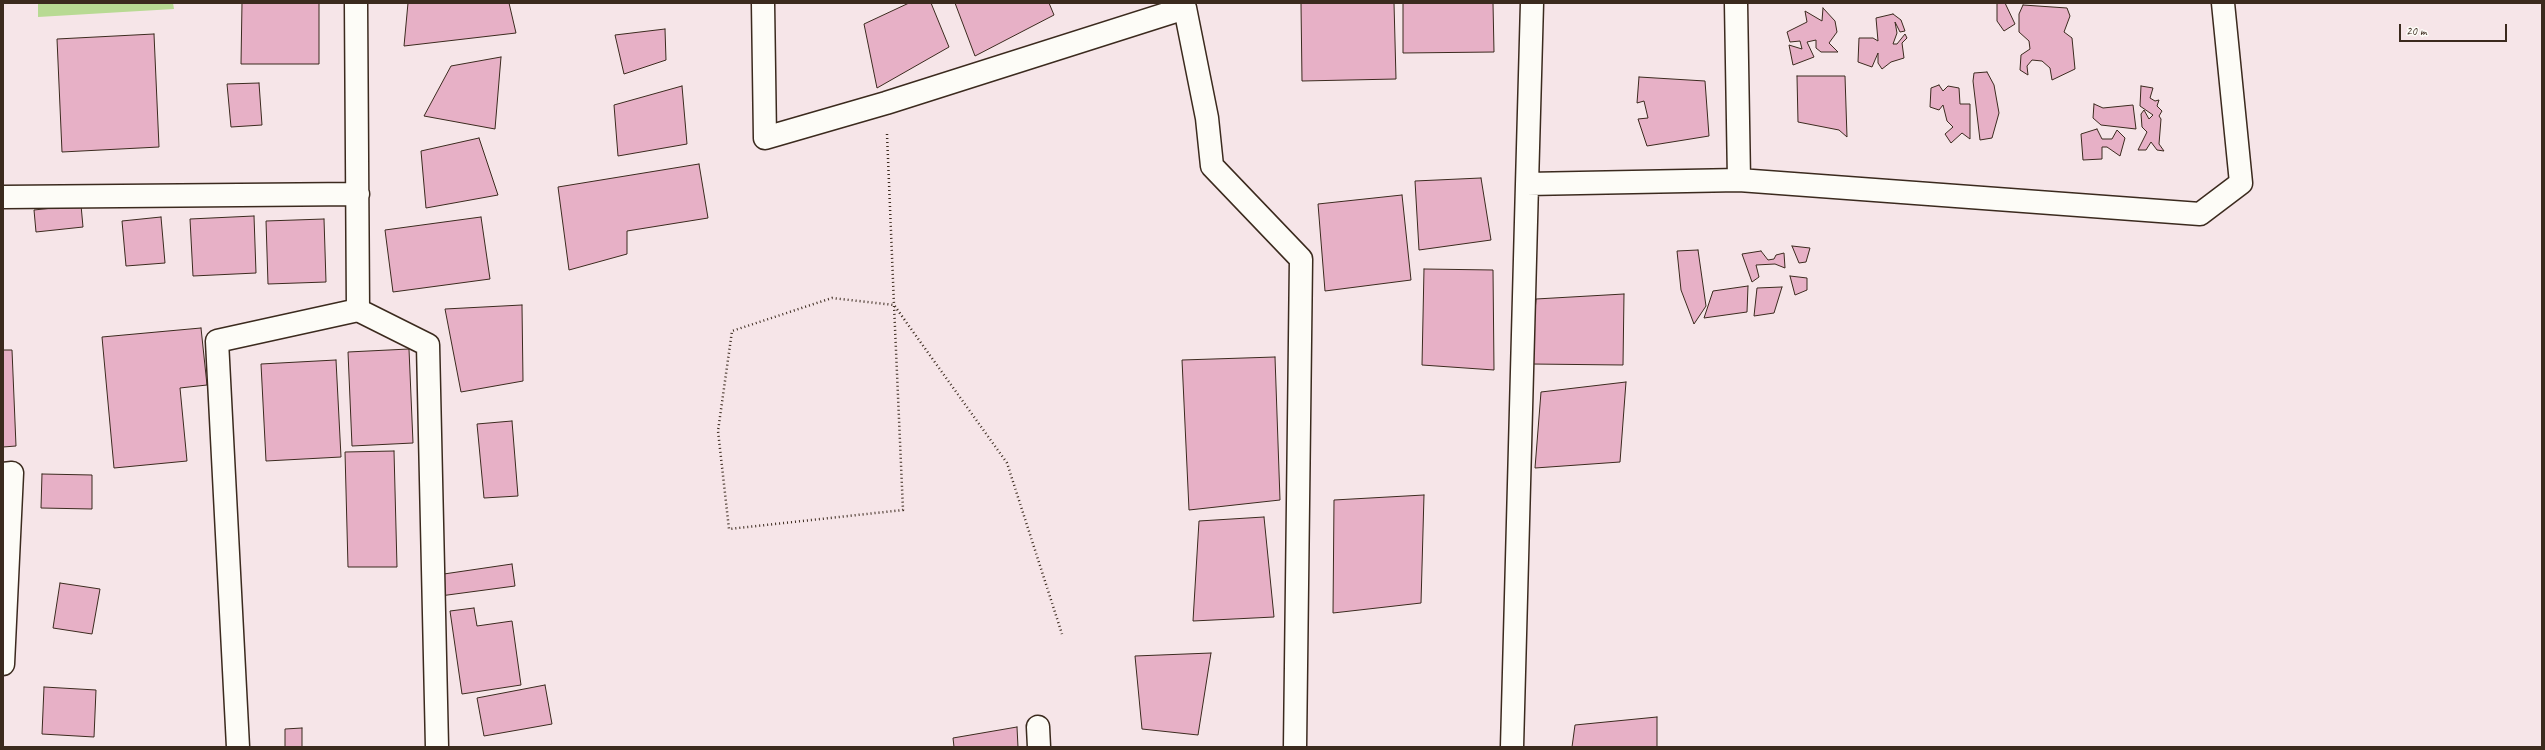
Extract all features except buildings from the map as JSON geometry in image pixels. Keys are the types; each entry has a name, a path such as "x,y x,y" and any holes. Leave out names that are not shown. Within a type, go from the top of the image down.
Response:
{"street":[{"path":"356,3 358,310"},
{"path":"763,3 765,138 886,103 1190,5 1207,118 1212,166 1301,260 1295,747"},
{"path":"1512,747 1532,3"},
{"path":"1736,3 1739,180"},
{"path":"1527,184 1739,180 2200,214 2241,183 2223,3"},
{"path":"3,197 358,194"},
{"path":"238,747 216,341 358,310 428,344 437,747"},
{"path":"3,474 12,473 3,664"}],"path":[{"path":"886,103 894,305 902,510 728,529 718,431 732,331 832,298 894,305 1007,463 1062,634"}],"green space":[{"path":"38,3 173,3 174,9 38,17"}]}
